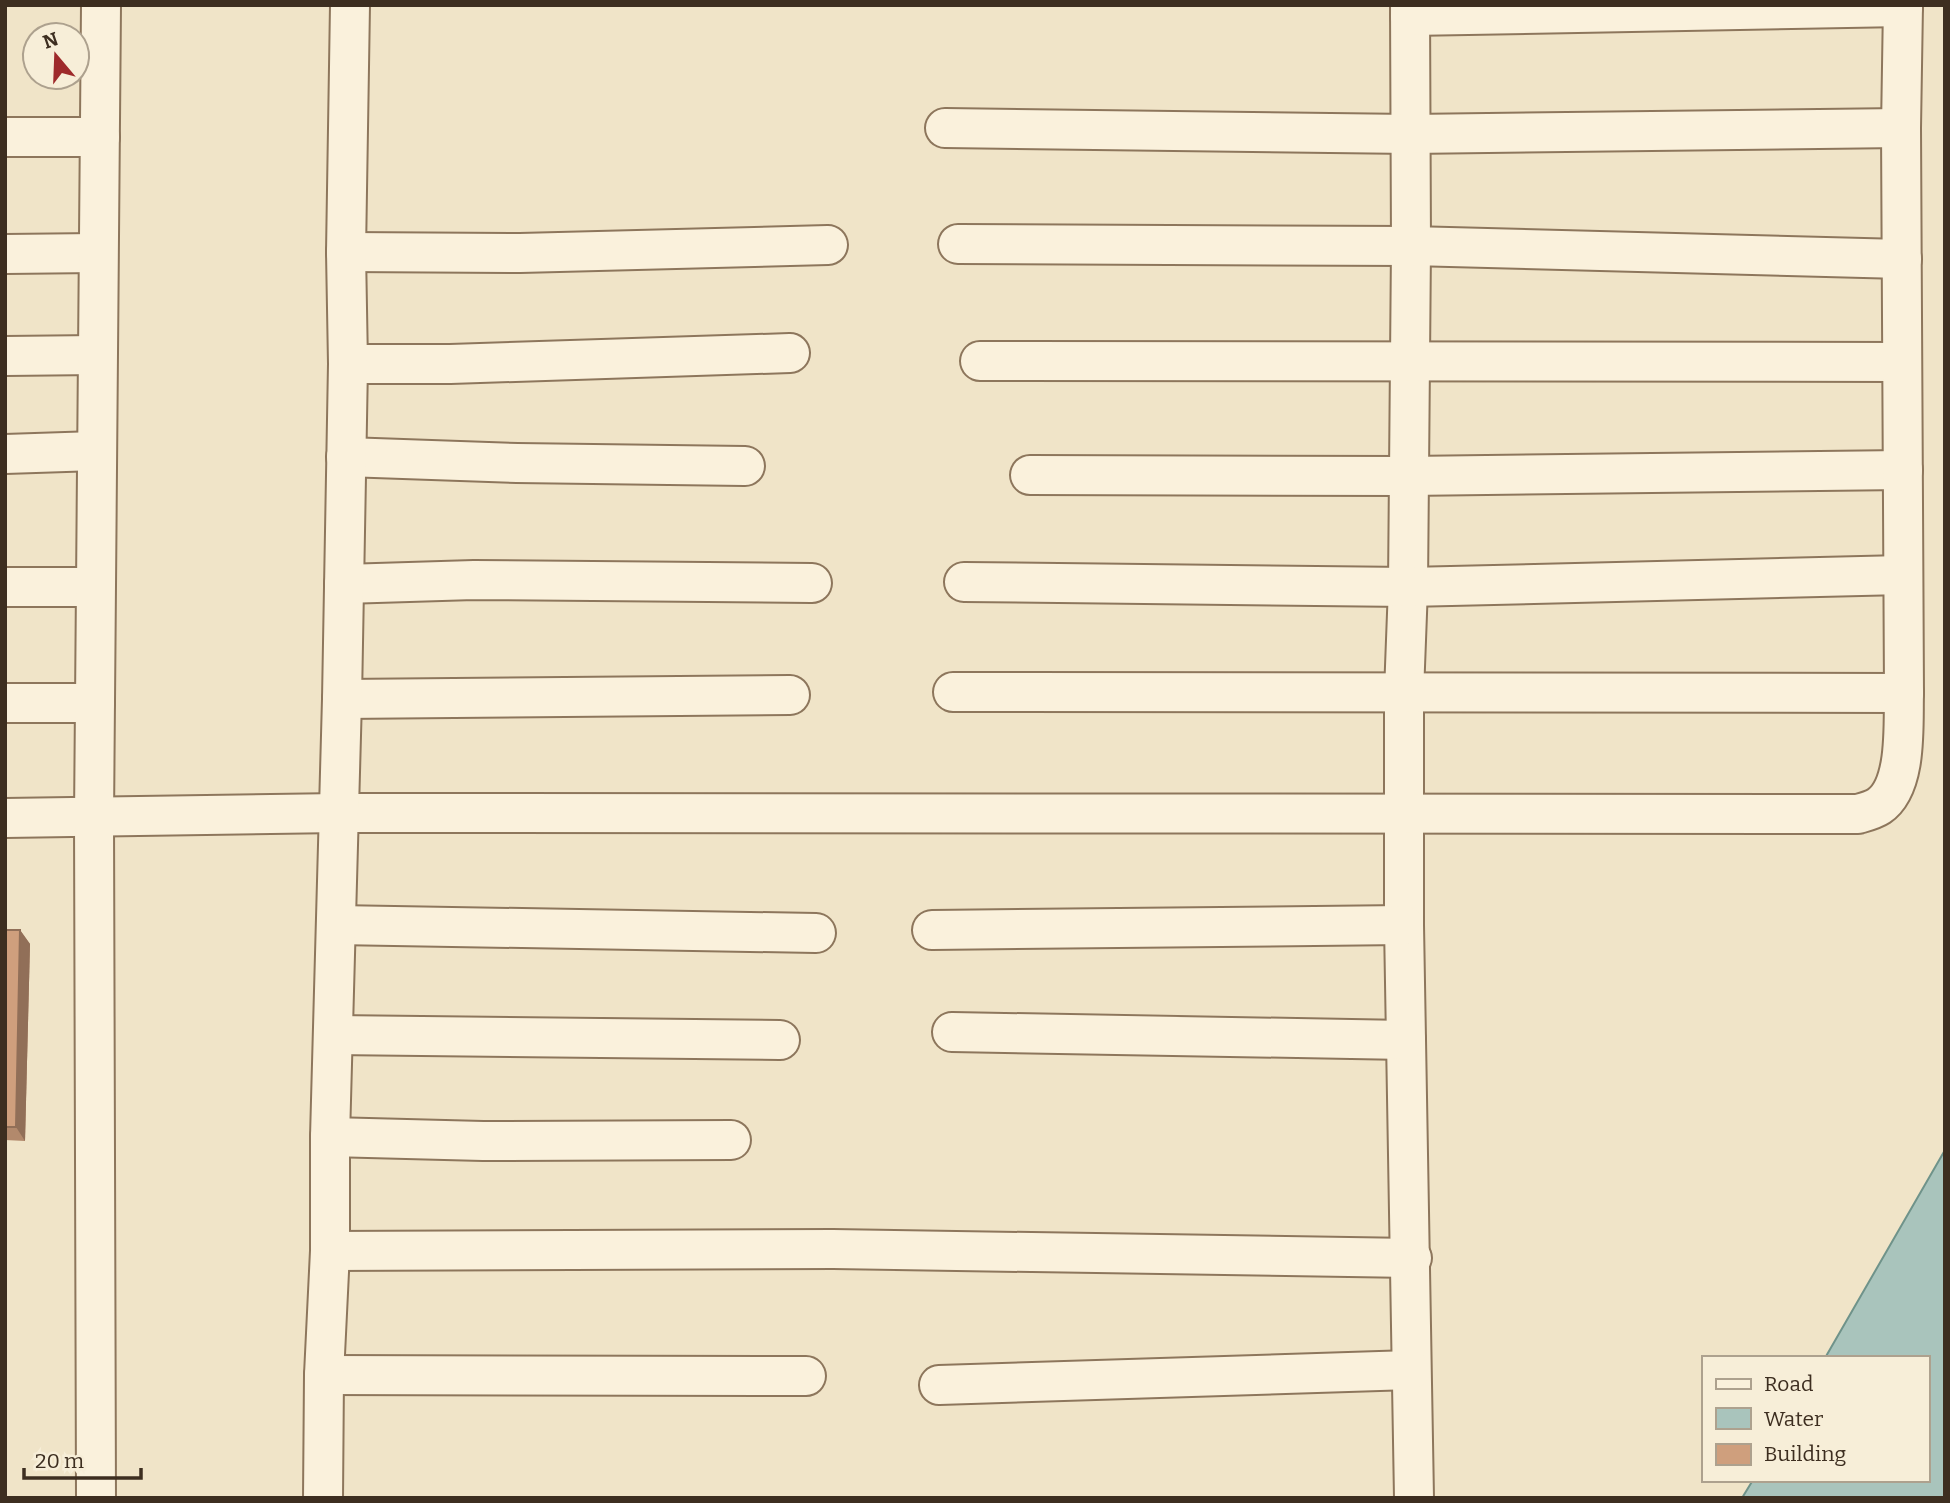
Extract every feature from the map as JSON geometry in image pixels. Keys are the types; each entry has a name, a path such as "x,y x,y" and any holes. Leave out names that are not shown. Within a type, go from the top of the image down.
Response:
{"street":[{"path":"96,1498 94,818 101,5"},
{"path":"323,1498 342,699 348,364 346,252 350,5"},
{"path":"5,818 339,813 1405,814 1858,814 1880,805 1896,783 1902,759 1904,693 1901,128 1903,6 1410,11 1411,246 1408,587 1404,693 1405,814 1404,925 1415,1498"},
{"path":"945,128 1410,134 1901,128"},
{"path":"5,137 100,137"},
{"path":"958,244 1411,246 1902,259"},
{"path":"346,252 534,253 828,245"},
{"path":"5,254 97,253"},
{"path":"348,364 450,364 790,353"},
{"path":"5,356 97,355"},
{"path":"980,361 1902,362"},
{"path":"5,454 96,451"},
{"path":"346,457 517,463 745,466"},
{"path":"1030,475 1408,476 1903,470"},
{"path":"964,582 1408,587 1903,575"},
{"path":"344,584 474,580 812,583"},
{"path":"5,587 95,587"},
{"path":"953,692 1904,693"},
{"path":"342,699 790,695"},
{"path":"5,703 95,703"},
{"path":"336,925 816,933"},
{"path":"932,930 1404,925"},
{"path":"952,1032 1406,1040"},
{"path":"333,1035 780,1040"},
{"path":"330,1137 483,1141 731,1140"},
{"path":"330,1251 833,1249 1412,1258"},
{"path":"939,1385 1411,1370"},
{"path":"324,1374 806,1376"}],"water":[{"path":"1945,1150 1945,1498 1742,1498 1752,1482 1929,1482 1929,1356 1826,1356"}],"building":[{"path":"5,930 20,930 16,1127 5,1127"}]}
